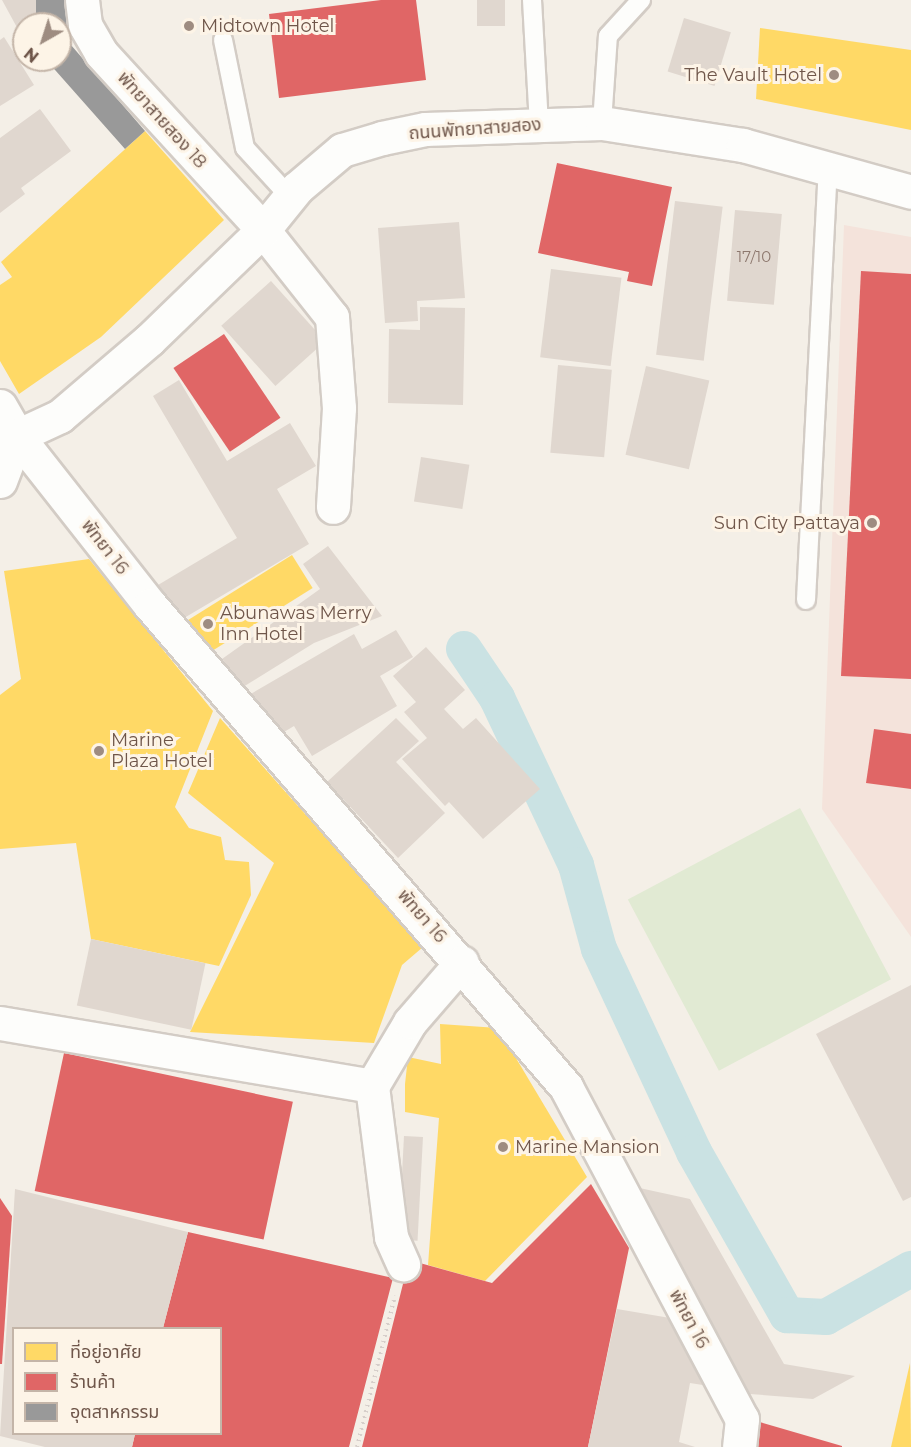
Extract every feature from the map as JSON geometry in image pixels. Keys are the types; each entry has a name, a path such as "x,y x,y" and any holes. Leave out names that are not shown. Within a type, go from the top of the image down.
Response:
{"street":[{"name":"พัทยาสายสอง 18","path":"82,0 85,25 101,53 262,230 332,317 339,408 333,507"},
{"name":"ถนนพัทยาสายสอง","path":"9,437 60,416 149,340 262,230 290,197 342,150 382,138 424,129 602,123 743,145 911,192"},
{"name":"พัทยา 16","path":"0,406 9,437 150,605 462,962 566,1087 742,1419 739,1447"},
{"path":"0,480 9,437"},
{"path":"403,1264 391,1237 372,1086 410,1022 462,962"},
{"path":"0,1023 372,1086"}],"lane":[{"path":"532,0 539,124"},
{"path":"602,123 608,36 641,0"},
{"path":"223,40 245,148 290,197"},
{"path":"806,600 828,168"}],"path":[{"path":"357,1447 403,1264"}],"shaded area":[{"name":"Sun City Pattaya","path":"844,225 911,237 911,937 822,809"}],"green space":[{"path":"800,808 891,979 719,1071 628,900"}],"building: ที่อยู่อาศัย":[{"name":"The Vault Hotel","path":"760,28 911,50 911,130 756,99"},
{"path":"145,131 224,220 101,337 19,394 0,361 0,285 12,277 1,262"},
{"path":"292,555 313,588 202,657 182,624"},
{"name":"Marine Plaza Hotel","path":"89,559 213,711 175,807 189,828 221,837 225,860 249,862 251,895 219,966 91,939 76,843 0,849 0,695 21,679 4,571"},
{"path":"220,718 423,947 402,965 374,1043 190,1032 274,863 188,793"},
{"name":"Marine Mansion","path":"440,1024 498,1028 587,1177 485,1281 428,1265 439,1118 405,1112 405,1084 408,1057 441,1064"},
{"path":"910,1363 911,1447 891,1447"}],"building: ร้านค้า":[{"path":"381,0 416,0 426,80 279,98 269,14"},
{"path":"557,163 672,187 652,286 627,281 629,272 538,253"},
{"path":"861,271 911,274 911,679 841,676"},
{"path":"224,334 280,418 230,452 173,368"},
{"path":"874,729 911,734 911,789 866,783"},
{"path":"64,1053 293,1102 264,1240 35,1191"},
{"path":"591,1184 629,1248 588,1447 362,1447 409,1260 492,1283"},
{"path":"0,1198 12,1216 2,1364 0,1364"},
{"path":"188,1232 393,1278 349,1447 132,1447 135,1435 222,1435 222,1327 163,1327"},
{"path":"753,1420 842,1446 842,1447 751,1447"}],"building: อุตสาหกรรม":[{"path":"36,0 66,0 66,12 36,12"},
{"path":"72,46 145,131 125,149 57,72 72,72"}],"building: อื่นๆ":[{"path":"2,0 36,0 36,12 12,12 12,18"},
{"path":"477,0 505,0 505,26 477,26"},
{"path":"684,18 731,32 714,86 668,72"},
{"path":"4,37 12,50 12,72 26,72 34,85 0,106 0,40"},
{"path":"40,109 71,151 21,188 25,194 0,213 0,138"},
{"path":"675,201 723,207 704,361 656,355"},
{"path":"735,210 782,214 774,305 727,301"},
{"path":"459,222 465,298 417,301 418,321 385,323 378,228"},
{"path":"551,269 621,278 611,366 540,357"},
{"path":"271,281 325,341 275,386 221,326"},
{"path":"420,307 465,308 463,405 388,403 389,329 420,330"},
{"path":"558,365 612,370 604,457 550,453"},
{"path":"646,366 709,381 689,469 626,455"},
{"path":"179,380 227,461 290,423 316,466 277,489 309,544 179,621 158,585 237,538 153,396"},
{"path":"421,457 469,465 462,509 414,501"},
{"path":"328,546 382,616 314,643 243,687 222,659 320,589 303,564"},
{"path":"396,630 413,657 380,676 397,706 312,756 294,726 274,738 249,695 354,634 362,649"},
{"path":"426,647 465,690 444,709 463,729 476,718 540,789 483,839 449,802 445,806 402,759 427,738 404,712 416,702 393,676"},
{"path":"396,718 419,741 396,762 445,813 398,858 327,782"},
{"path":"91,939 205,963 191,1030 77,1006"},
{"path":"911,985 911,1197 903,1201 816,1034"},
{"path":"404,1136 423,1137 418,1241 399,1240"},
{"path":"635,1187 690,1199 784,1364 855,1376 813,1399 750,1394"},
{"path":"15,1189 188,1232 163,1327 12,1327 12,1435 135,1435 132,1447 45,1447 0,1436"},
{"path":"617,1309 670,1318 709,1386 690,1383 679,1442 695,1447 588,1447"}],"waterway":[{"path":"464,649 497,698 576,865 599,949 694,1152 787,1315 826,1317 911,1269"}],"place":[{"name":"Midtown Hotel","path":"189,26"},
{"name":"The Vault Hotel","path":"834,75"},
{"name":"Sun City Pattaya","path":"872,523"},
{"name":"Abunawas Merry Inn Hotel","path":"208,624"},
{"name":"Marine Plaza Hotel","path":"99,751"},
{"name":"Marine Mansion","path":"503,1147"}]}
